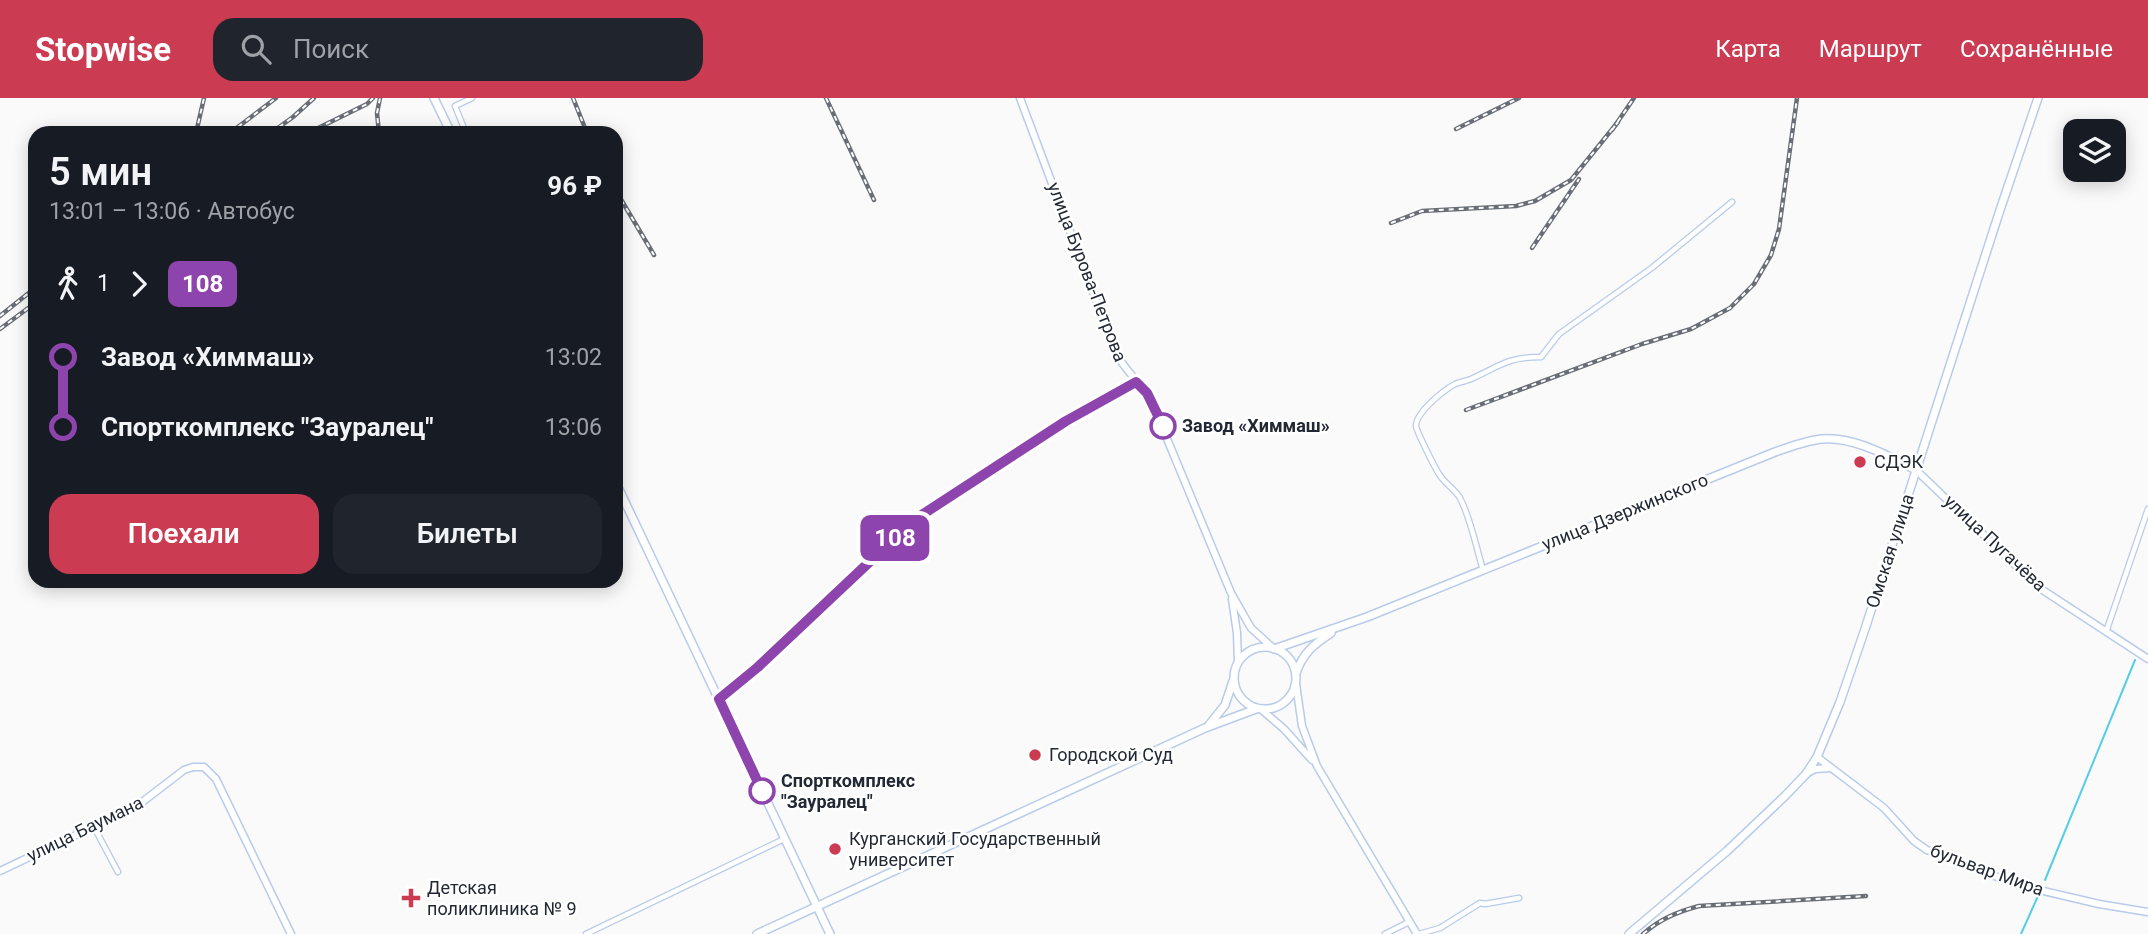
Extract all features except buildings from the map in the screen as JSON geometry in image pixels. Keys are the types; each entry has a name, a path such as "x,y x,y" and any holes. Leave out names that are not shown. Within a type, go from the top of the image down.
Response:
{"main road":[{"path":"434,98 447,126"},
{"name":"улица Бурова-Петрова","path":"1020,98 1110,339 1125,368 1147,393 1153,405 1231,593 1251,628 1274,649"},
{"name":"Омская улица","path":"1629,934 1727,851 1806,774 1816,757 1846,687 2038,98"},
{"path":"719,699 758,667 914,520 1066,421 1136,382"},
{"name":"улица Дзержинского","path":"1274,649 1337,628 1775,452 1821,439 1855,443 1916,470"},
{"name":"улица Пугачёва","path":"1916,470 2038,587 2148,659"},
{"path":"623,499 830,934"},
{"name":"улица Бурова-Петрова","path":"1231,593 1238,663"},
{"name":"улица Дзержинского","path":"1296,673 1311,647 1337,628"},
{"path":"1205,728 1226,705 1238,663 1245,655 1255,649 1274,649 1286,655 1296,673 1302,726 1317,766 1418,934"},
{"path":"1235,674 1239,694 1284,729 1317,766"},
{"path":"757,934 769,931 1205,728 1282,704 1292,694 1296,684"},
{"name":"бульвар Мира","path":"1816,757 1884,808 1906,833 1927,850 2018,885 2099,904 2148,912"},
{"name":"улица Баумана","path":"0,871 137,806 184,770 193,766 204,767 216,779 291,934"},
{"path":"1806,774 1815,769 1832,768"}],"street":[{"path":"463,126 455,106 471,98"},
{"path":"1483,570 1461,500 1453,487 1440,476 1419,436 1416,427 1418,415 1454,384 1469,380 1518,357 1541,357 1559,334 1653,267 1732,202"},
{"path":"2106,632 2148,509"},
{"path":"94,827 118,872"},
{"path":"586,934 785,839"},
{"path":"1418,934 1440,928 1480,902 1485,904 1519,898"},
{"path":"1385,934 1409,922"}],"waterway":[{"path":"2045,880 2135,660"},
{"path":"2021,934 2038,896"}],"railway":[{"path":"198,126 204,98"},
{"path":"239,126 276,98"},
{"path":"281,126 314,98"},
{"path":"322,126 367,104 373,98"},
{"path":"378,126 380,98"},
{"path":"573,98 584,126"},
{"path":"826,98 874,200"},
{"path":"1456,129 1519,98"},
{"path":"1612,130 1634,98"},
{"path":"1466,410 1642,344 1691,329 1730,308 1754,284 1771,255 1779,229 1797,98"},
{"path":"1391,223 1422,211 1516,206 1535,201 1571,180 1618,122"},
{"path":"1532,248 1579,179"},
{"path":"623,203 654,255"},
{"path":"0,316 28,294"},
{"path":"0,329 28,308"},
{"path":"1643,934 1669,917 1699,906 1866,896"}],"bus line":[{"name":"108","path":"762,791 719,699 758,667 914,520 1066,421 1136,382 1147,393 1163,426"}],"place":[{"name":"Завод «Химмаш»","path":"1163,426"},
{"name":"СДЭК","path":"1860,462"},
{"name":"Городской Суд","path":"1035,755"},
{"name":"Спорткомплекс \"Зауралец\"","path":"762,791"},
{"name":"Курганский Государственный университет","path":"835,849"},
{"name":"Детская поликлиника № 9","path":"411,898"}]}
